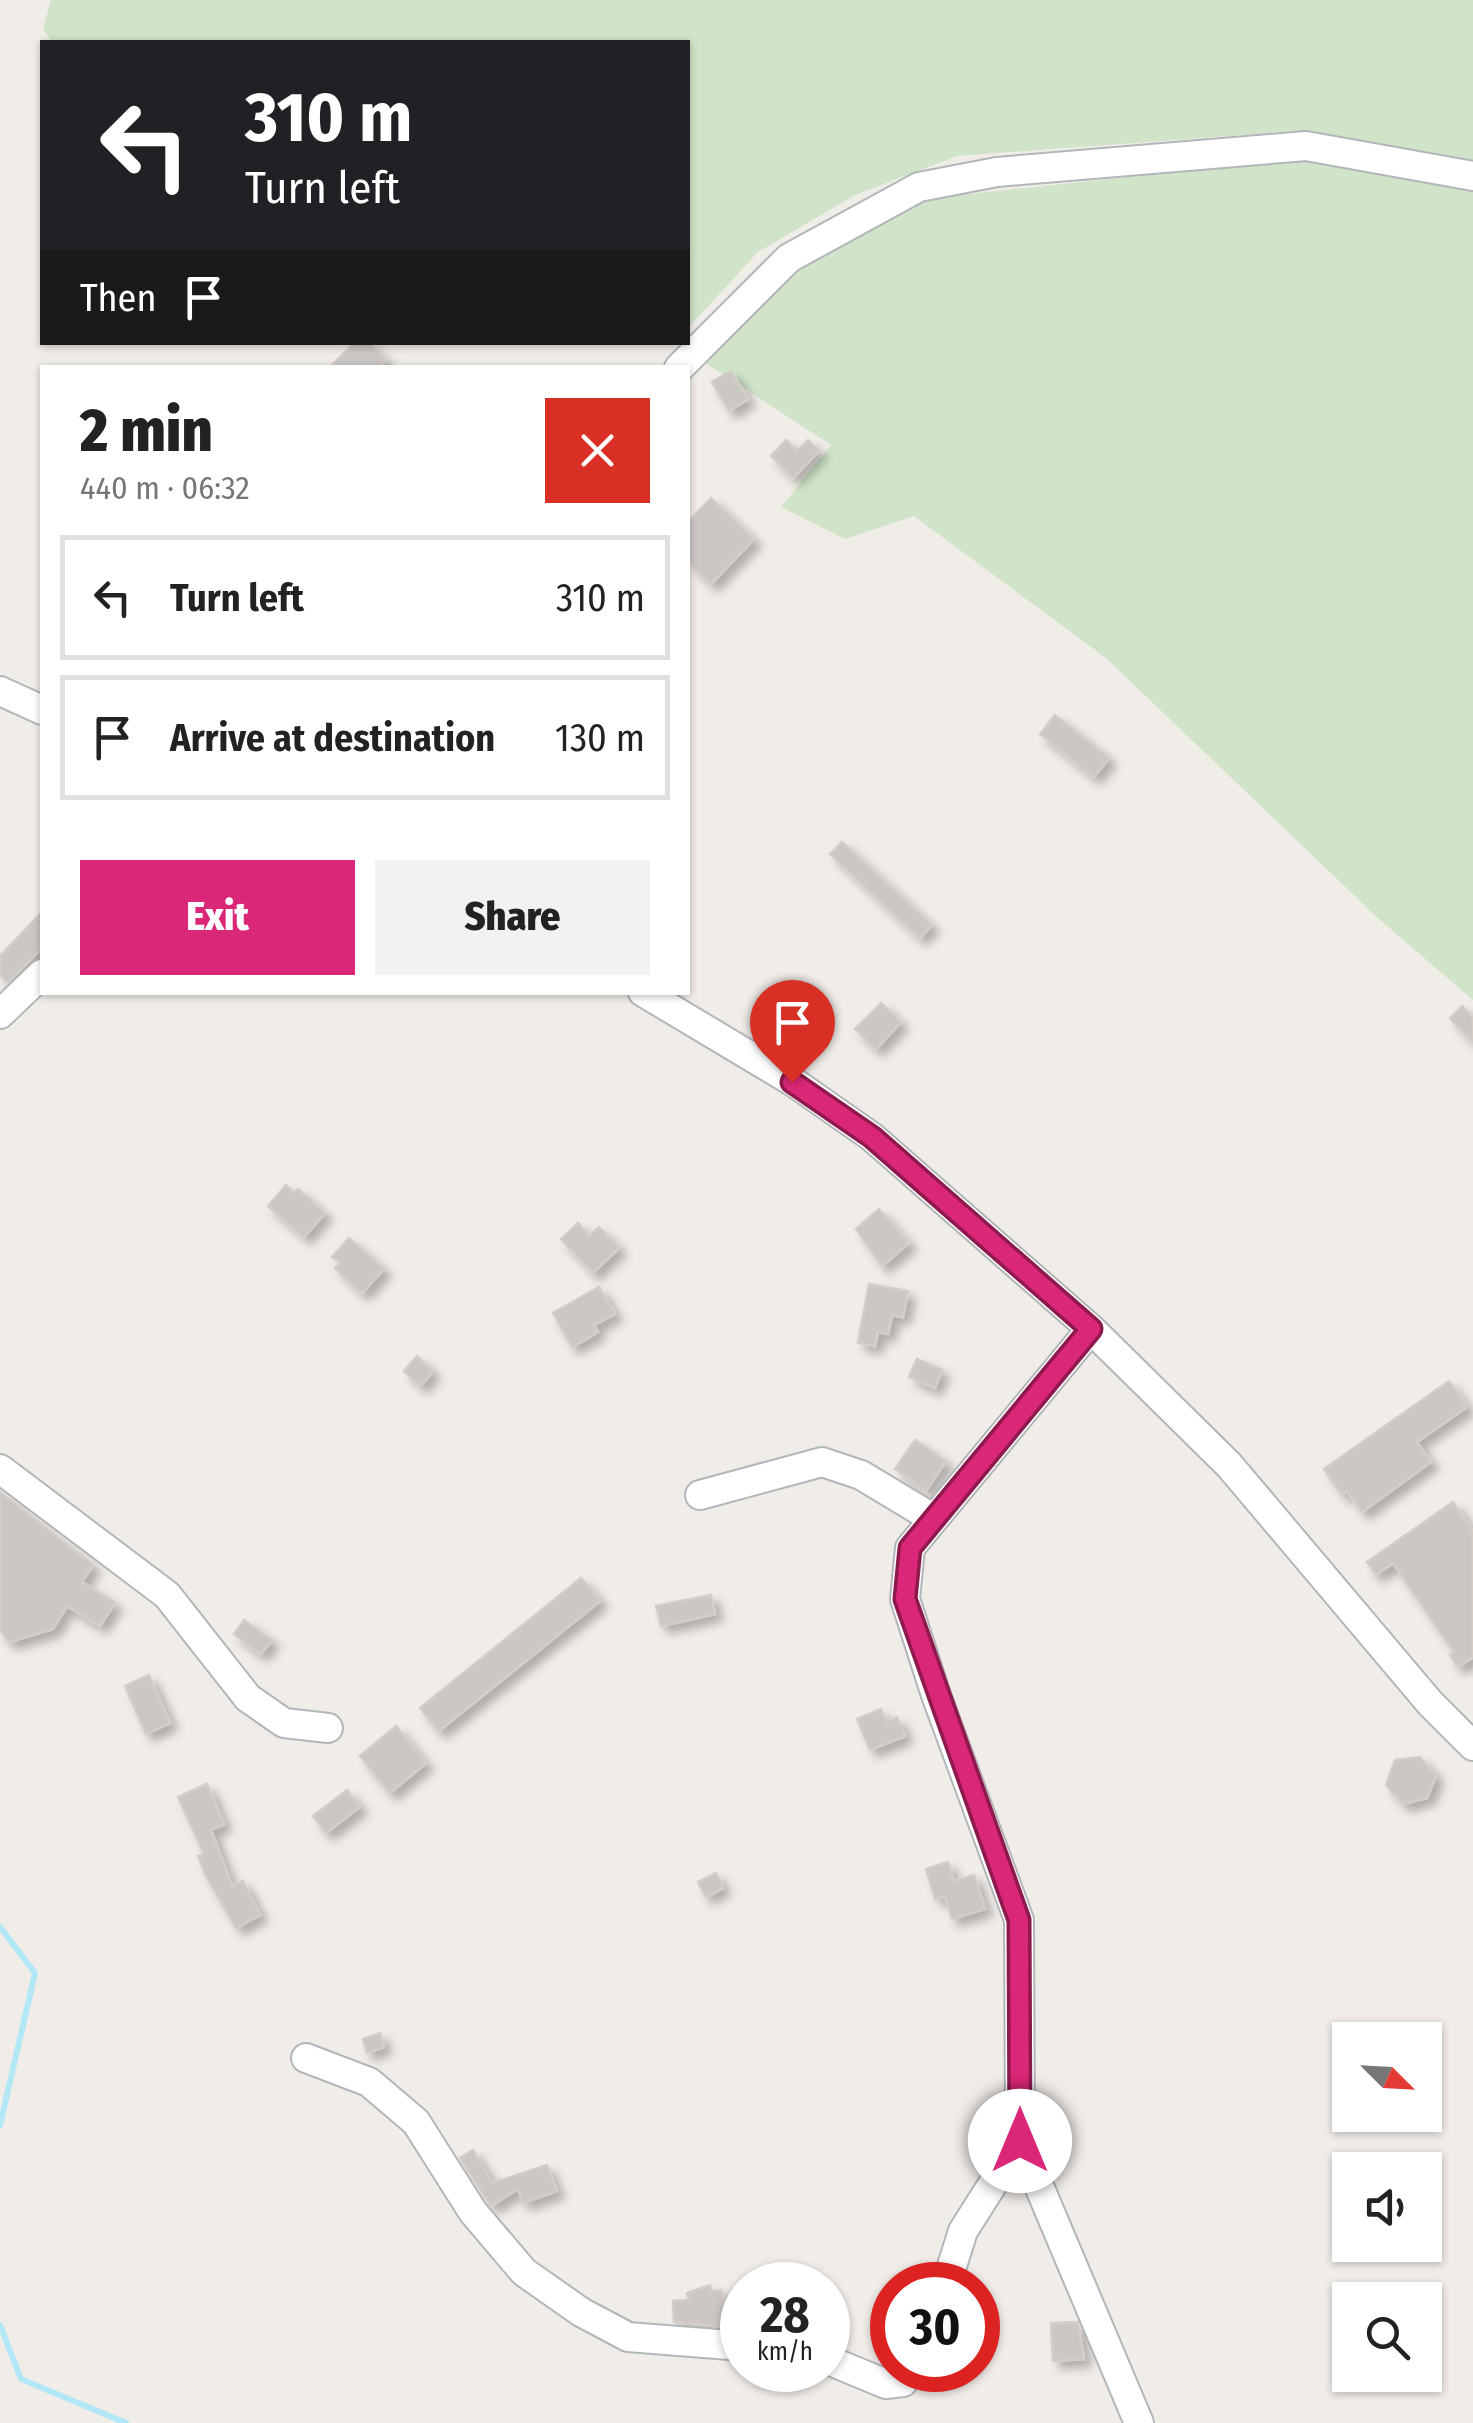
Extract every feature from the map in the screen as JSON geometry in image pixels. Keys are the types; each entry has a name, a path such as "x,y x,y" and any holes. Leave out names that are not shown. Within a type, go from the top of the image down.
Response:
{"street":[{"path":"682,365 789,258 918,187 997,172 1306,146 1473,176"},
{"path":"0,691 40,709"},
{"path":"0,1014 40,976"},
{"path":"648,995 792,1082 872,1137 1091,1329 1229,1465 1430,1703 1473,1746"},
{"path":"1091,1329 910,1548 905,1599 1019,1920 1020,2141 1138,2423"},
{"path":"700,1495 822,1462 860,1475 934,1518"},
{"path":"0,1469 167,1595 248,1698 284,1723 328,1728"},
{"path":"306,2058 369,2082 416,2122 473,2212 524,2272 581,2312 628,2337 720,2344"},
{"path":"953,2262 963,2231 1020,2141"}],"green space":[{"path":"51,0 1473,0 1473,162 1308,130 957,156 855,195 758,252 690,326 690,40 51,40 43,29"},
{"path":"1306,158 1473,189 1473,1000 1379,919 1106,658 914,516 845,539 781,507 831,445 704,362 806,257 923,199"}],"building":[{"path":"352,345 372,345 386,360 381,365 332,365"},
{"path":"731,371 748,399 729,411 712,382"},
{"path":"786,440 797,451 808,440 819,451 793,478 771,456"},
{"path":"711,498 754,539 711,584 690,564 690,520"},
{"path":"1055,715 1109,758 1094,777 1040,734"},
{"path":"842,842 932,925 920,938 830,854"},
{"path":"40,914 40,950 8,982 0,975 0,956"},
{"path":"881,1003 901,1022 876,1049 855,1029"},
{"path":"1462,1006 1473,1017 1473,1042 1450,1018"},
{"path":"286,1185 294,1193 298,1189 325,1213 304,1237 268,1206"},
{"path":"879,1209 909,1243 882,1266 856,1229"},
{"path":"578,1223 589,1236 599,1227 619,1248 593,1273 561,1239"},
{"path":"349,1238 384,1269 362,1293 335,1268 340,1263 332,1257"},
{"path":"869,1284 908,1291 903,1317 892,1315 888,1334 878,1332 875,1346 858,1343"},
{"path":"599,1287 615,1314 594,1325 598,1332 572,1347 553,1313"},
{"path":"417,1356 433,1372 420,1386 404,1371"},
{"path":"917,1359 942,1370 935,1388 909,1377"},
{"path":"1449,1381 1467,1407 1417,1442 1431,1462 1362,1512 1347,1491 1342,1495 1324,1469"},
{"path":"915,1440 946,1461 926,1491 895,1469"},
{"path":"0,1492 93,1565 82,1582 115,1603 100,1626 67,1606 53,1629 9,1642 0,1630"},
{"path":"1453,1502 1473,1532 1473,1657 1458,1667 1450,1655 1454,1652 1393,1563 1376,1575 1367,1562"},
{"path":"581,1578 600,1601 439,1731 420,1708"},
{"path":"711,1595 715,1614 661,1626 656,1606"},
{"path":"244,1620 272,1640 261,1654 234,1634"},
{"path":"149,1675 170,1723 146,1734 125,1686"},
{"path":"881,1709 887,1722 897,1717 905,1736 870,1750 857,1719"},
{"path":"396,1726 426,1763 390,1793 360,1756"},
{"path":"1420,1757 1436,1776 1427,1798 1403,1804 1386,1785 1395,1760"},
{"path":"207,1784 224,1824 211,1830 232,1886 243,1881 260,1915 236,1928 206,1876 198,1856 204,1854 178,1797"},
{"path":"347,1790 360,1807 326,1833 313,1816"},
{"path":"948,1862 954,1881 974,1875 985,1909 952,1919 945,1896 935,1899 926,1869"},
{"path":"716,1873 723,1888 706,1897 698,1882"},
{"path":"380,2033 384,2047 367,2053 363,2039"},
{"path":"473,2150 492,2183 547,2165 557,2191 523,2203 518,2189 491,2206 460,2158"},
{"path":"710,2285 712,2292 720,2290 720,2327 674,2322 673,2301 689,2300 687,2293"},
{"path":"1078,2322 1084,2359 1053,2361 1051,2323"}],"waterway":[{"path":"0,1927 35,1973 0,2125"},
{"path":"0,2325 21,2379 126,2423"}],"route":[{"path":"792,1082 872,1137 1091,1329 910,1548 905,1599 1019,1920 1020,2141"}]}
